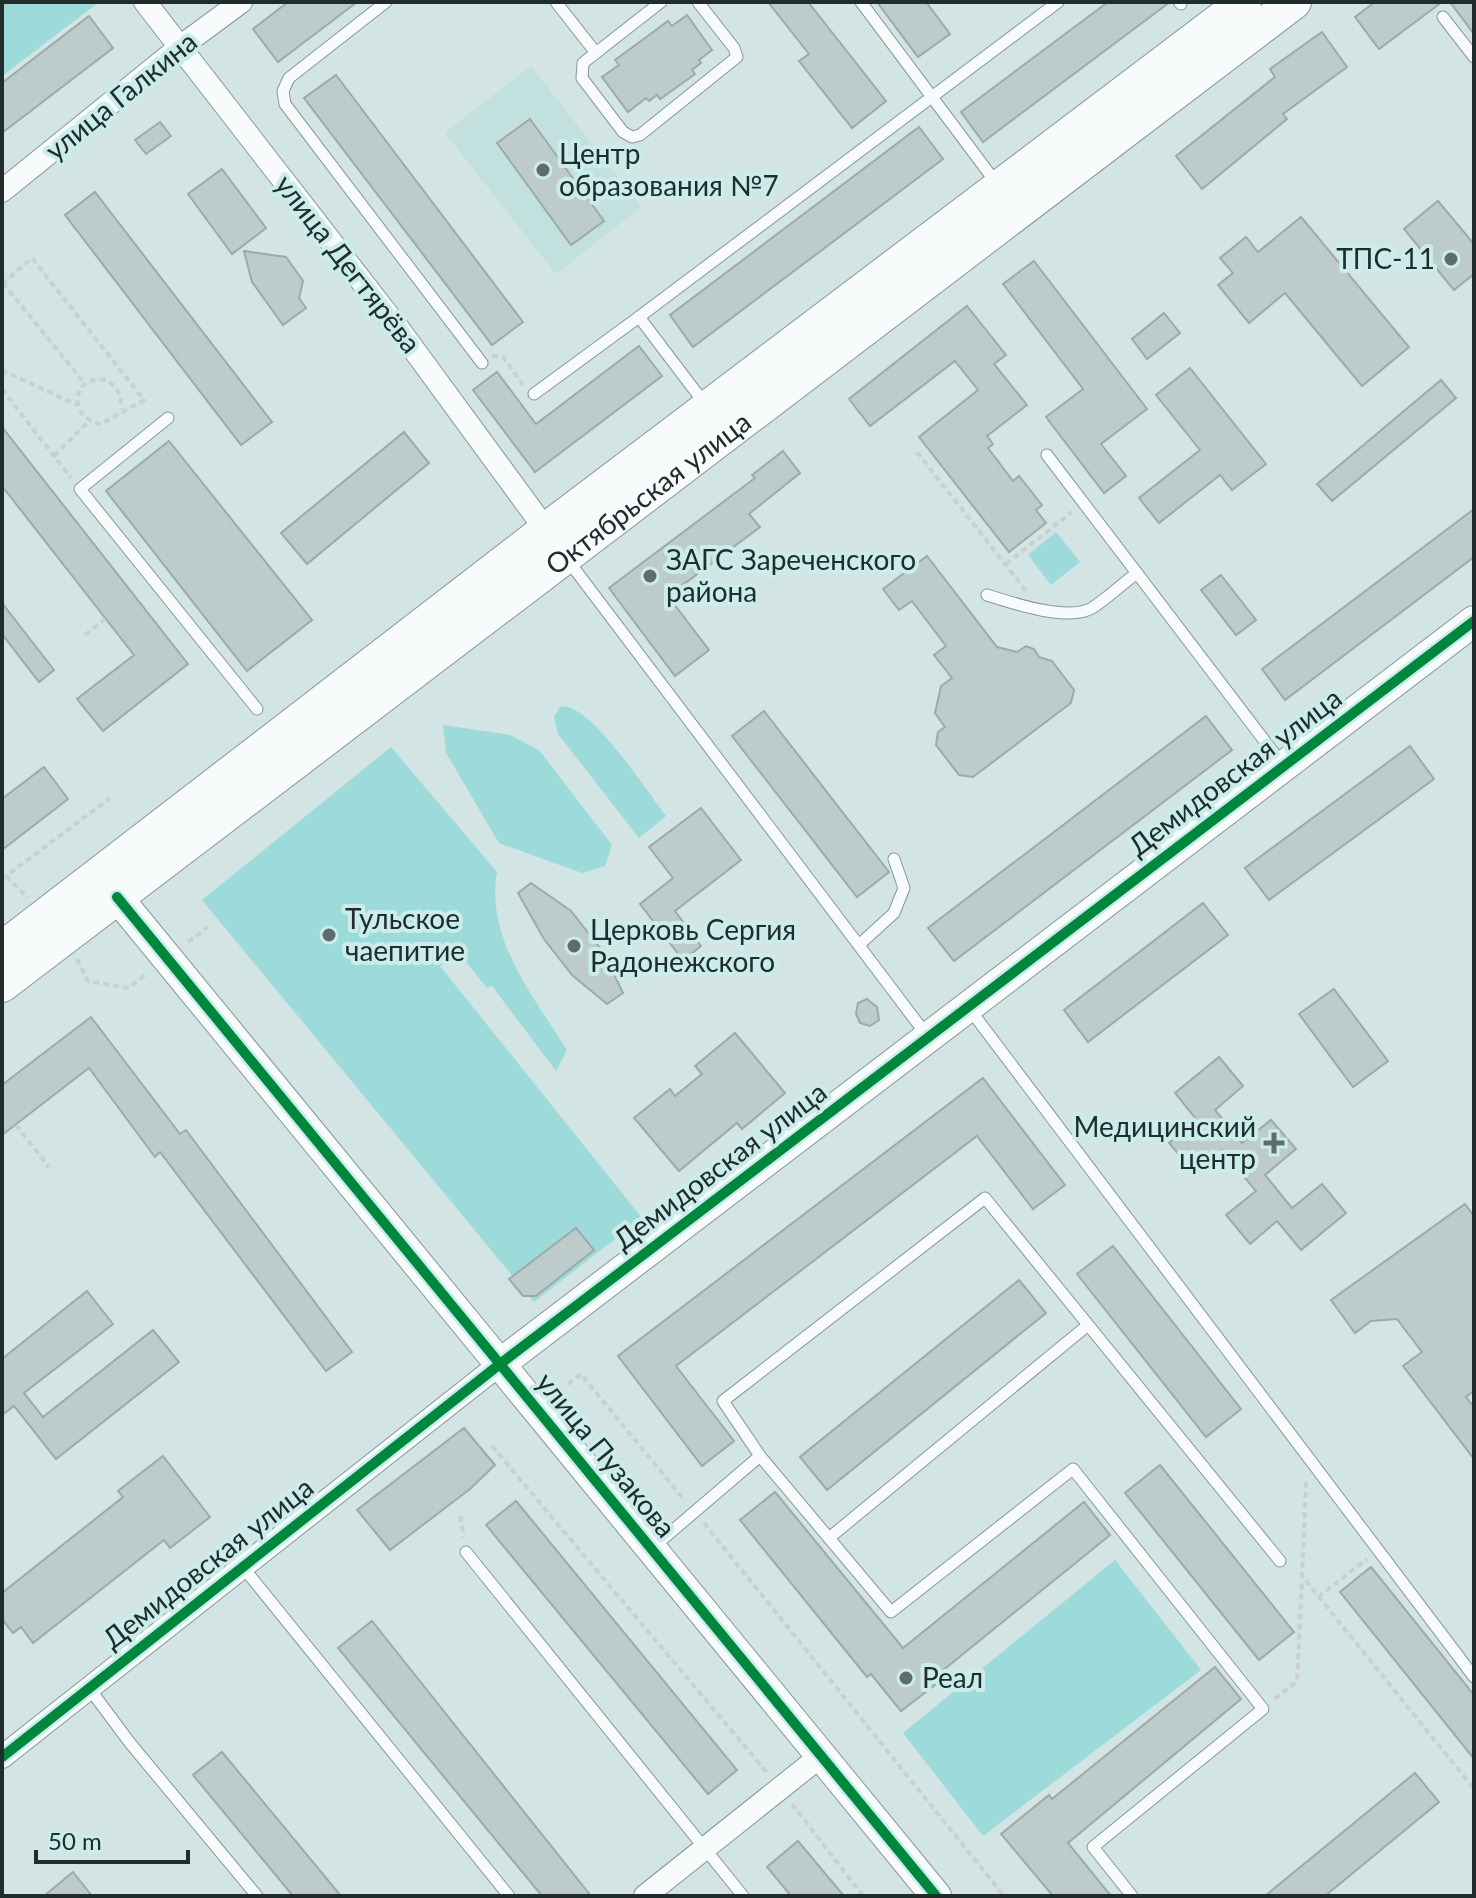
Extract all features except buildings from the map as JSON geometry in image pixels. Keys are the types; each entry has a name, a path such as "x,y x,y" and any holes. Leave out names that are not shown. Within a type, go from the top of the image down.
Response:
{"main road":[{"name":"Октябрьская улица","path":"555,543 708,408 1244,2"},
{"name":"Октябрьская улица","path":"2,985 108,885 555,543 1294,2"},
{"name":"Октябрьская улица","path":"2,949 108,885"}],"street":[{"name":"улица Дегтярёва","path":"145,2 398,328 555,543"},
{"name":"улица Галкина","path":"2,191 180,47 241,2"},
{"name":"Демидовская улица","path":"2,1757 500,1364 1474,621"},
{"name":"улица Пузакова","path":"108,885 936,1896"},
{"path":"645,1896 822,1755"}],"lane":[{"path":"386,2 289,78 283,91 285,104 482,363"},
{"path":"556,2 596,53"},
{"path":"661,2 583,63 582,78 623,132 632,137 640,135 737,57 698,2"},
{"path":"861,2 1000,188"},
{"path":"534,394 1058,2"},
{"path":"1443,17 1474,57"},
{"path":"639,317 708,408"},
{"path":"168,418 80,489 257,709"},
{"path":"1047,455 1284,765"},
{"path":"555,543 928,1037"},
{"path":"987,595 1041,609 1076,612 1091,609 1137,573"},
{"path":"860,944 894,913 904,888 894,859"},
{"path":"968,1007 1307,1460 1474,1677"},
{"path":"1132,1896 1093,1847 1263,1709 1073,1469 891,1612 760,1456 723,1401 985,1198 1280,1561"},
{"path":"829,1538 1088,1325"},
{"path":"651,1549 760,1456"},
{"path":"466,1552 743,1896"},
{"path":"242,1566 509,1896"},
{"path":"89,1688 130,1743 257,1896"}],"path":[{"path":"2,370 77,405 89,421 101,424 113,419 121,409 144,400 32,258 2,284 85,384"},
{"path":"77,405 85,384 96,379 108,380 117,387 122,398 121,409"},
{"path":"2,389 80,489"},
{"path":"54,456 89,421"},
{"path":"917,452 1041,609"},
{"path":"1006,564 1084,503"},
{"path":"85,635 106,618"},
{"path":"35,905 4,877 110,798"},
{"path":"188,942 208,927"},
{"path":"73,951 88,981 129,988 146,974"},
{"path":"16,1125 49,1167"},
{"path":"568,1384 581,1374 1004,1896"},
{"path":"492,1446 780,1789 863,1896"},
{"path":"1263,1709 1297,1681 1307,1460"},
{"path":"460,1516 466,1552"},
{"path":"1318,1597 1377,1551"},
{"path":"1302,1576 1474,1789"}],"shaded area":[{"path":"2,2 99,2 2,76"},
{"name":"Центр образования №7","path":"531,66 641,207 556,274 445,133"},
{"path":"1056,532 1080,562 1051,585 1028,555"},
{"path":"560,707 577,711 605,737 666,816 639,838 558,734 554,717"},
{"path":"443,725 510,735 539,750 612,845 605,866 582,873 499,843 446,753"},
{"path":"391,747 497,872 495,896 505,943 527,988 567,1050 556,1071 492,986 487,988 458,952 440,966 642,1218 534,1302 202,900"},
{"path":"1115,1560 1201,1670 983,1836 903,1733"}],"cycle path":[{"path":"2,1757 500,1364 1474,621"},
{"path":"117,897 936,1896"}],"place":[{"name":"Центр образования №7","path":"543,170"},
{"name":"ТПС-11","path":"1451,259"},
{"name":"ЗАГС Зареченского района","path":"650,576"},
{"name":"Тульское чаепитие","path":"329,935"},
{"name":"Церковь Сергия Радонежского","path":"574,946"},
{"name":"Медицинский центр","path":"1274,1143"},
{"name":"Реал","path":"906,1678"}]}
